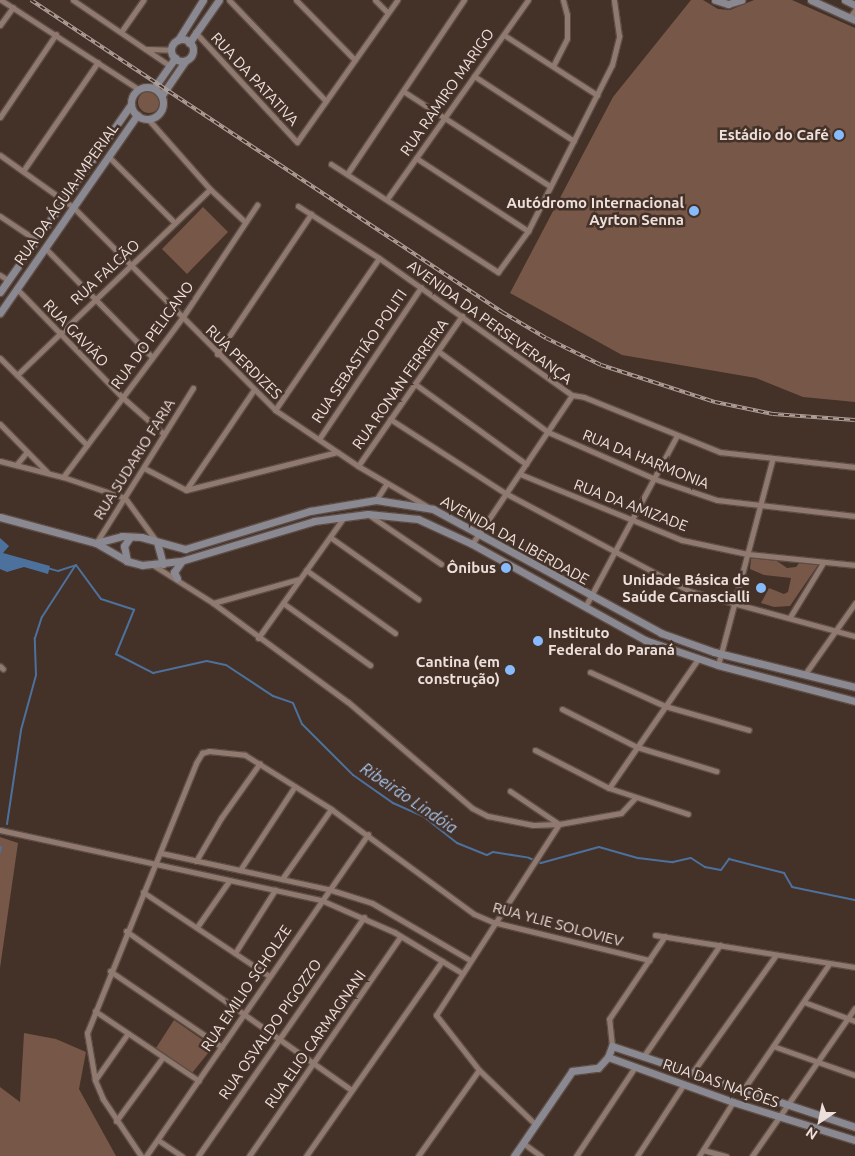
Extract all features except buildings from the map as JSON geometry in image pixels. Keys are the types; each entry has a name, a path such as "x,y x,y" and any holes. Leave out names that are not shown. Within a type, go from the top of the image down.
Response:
{"street":[{"path":"1,0 138,89 154,88 162,95"},
{"path":"73,0 81,2 170,66"},
{"path":"121,32 143,0"},
{"path":"171,50 203,0"},
{"path":"148,119 161,111 162,95 192,52 189,43 219,0"},
{"path":"229,0 326,101 397,0"},
{"path":"296,0 355,60"},
{"path":"375,0 388,14"},
{"path":"347,174 464,0"},
{"name":"RUA RAMIRO MARIGO","path":"386,199 528,0"},
{"path":"553,66 567,38 567,15 562,0"},
{"path":"331,164 498,272 528,231 597,95 616,50 619,21 614,0"},
{"path":"715,0 728,4 740,0"},
{"path":"811,0 852,19 855,10"},
{"path":"845,0 855,5"},
{"path":"0,26 13,7"},
{"name":"RUA DA PATATIVA","path":"195,32 297,142 326,101"},
{"path":"0,117 56,34"},
{"path":"504,35 597,95"},
{"path":"178,40 189,43"},
{"path":"146,49 171,50"},
{"path":"171,50 175,58"},
{"path":"175,58 186,60"},
{"path":"154,88 175,58"},
{"path":"23,171 98,62"},
{"path":"474,76 574,141"},
{"path":"138,89 133,95 131,104 137,115 148,119 210,189 245,222"},
{"path":"403,91 550,186"},
{"name":"RUA DA ÁGUIA-IMPERIAL","path":"0,292 131,104"},
{"name":"RUA DA ÁGUIA-IMPERIAL","path":"0,313 137,115"},
{"name":"RUA PERDIZES","path":"0,156 73,207 133,265 217,354 275,410 358,466 433,509"},
{"path":"109,157 174,223"},
{"path":"416,158 528,231"},
{"name":"RUA FALCÃO","path":"17,375 93,299 133,265 210,189"},
{"name":"RUA DO PELICANO","path":"63,477 182,318 257,205"},
{"name":"AVENIDA DA PERSEVERANÇA","path":"298,206 379,258 572,395 584,397 676,437 720,452 772,460 855,467"},
{"path":"217,354 311,214"},
{"path":"0,216 36,240"},
{"path":"45,248 152,357"},
{"path":"275,410 379,258"},
{"path":"0,275 8,280"},
{"name":"RUA SEBASTIÃO POLITI","path":"319,439 421,287"},
{"name":"RUA GAVIÃO","path":"17,289 122,398 164,434"},
{"name":"RUA RONAN FERREIRA","path":"358,466 462,316"},
{"name":"RUA DA HARMONIA","path":"438,351 548,432 655,479 718,500 855,516"},
{"path":"0,358 87,445"},
{"path":"415,384 526,464"},
{"name":"RUA SUDARIO FARIA","path":"96,543 193,388"},
{"path":"186,490 253,390"},
{"path":"472,544 572,395"},
{"path":"390,419 505,493 689,591 855,636"},
{"path":"0,424 47,473"},
{"path":"585,607 633,521 676,437"},
{"path":"16,465 27,452"},
{"path":"144,468 186,490 337,452"},
{"path":"718,665 720,653 737,603 759,506 772,460"},
{"path":"0,461 63,477 125,498 157,542 163,564 177,578"},
{"name":"RUA DA AMIZADE","path":"520,474 682,540 748,554 855,565"},
{"path":"376,500 387,483"},
{"name":"AVENIDA DA LIBERDADE","path":"96,543 130,537 185,549 310,511 376,500 433,509 590,597 661,634 720,653 855,687"},
{"path":"368,514 440,564"},
{"name":"AVENIDA DA LIBERDADE","path":"127,561 153,565 181,561 314,521 344,516 368,514 418,519 472,544 645,640 718,665 855,701"},
{"path":"258,638 344,516"},
{"path":"0,517 96,543 127,561"},
{"path":"127,561 124,550 130,537"},
{"path":"330,537 418,599"},
{"path":"177,578 174,572 181,561"},
{"path":"790,617 823,562"},
{"path":"153,565 177,578 213,603 258,638 348,702 472,808 488,816 533,825 559,824 621,813 634,798"},
{"path":"306,570 395,633"},
{"path":"213,603 299,579"},
{"path":"283,603 370,665"},
{"path":"805,674 855,603"},
{"path":"609,788 698,659"},
{"path":"590,672 665,706 749,730"},
{"path":"562,709 637,747 716,771"},
{"path":"535,750 609,788 634,798 688,814"},
{"name":"RUA YLIE SOLOVIEV","path":"160,853 202,753 230,751 260,763 368,834 459,905 494,922 649,960"},
{"path":"196,861 221,818 260,763"},
{"path":"240,870 295,786"},
{"path":"510,791 559,824"},
{"path":"282,879 330,809"},
{"path":"536,1125 479,1070 436,1015 494,922 559,824"},
{"path":"0,830 321,900 401,936 462,973"},
{"name":"RUA EMILIO SCHOLZE","path":"146,1156 368,834"},
{"path":"141,1156 116,1121 95,1080 87,1033 126,931 160,853 282,879 372,903 470,960"},
{"path":"197,927 229,881"},
{"path":"235,953 275,890"},
{"path":"143,892 269,976"},
{"name":"RUA OSVALDO PIGOZZO","path":"198,1156 364,918"},
{"path":"126,931 245,1013 312,1065 351,1090"},
{"path":"655,935 775,956 855,967"},
{"name":"RUA ELIO CARMAGNANI","path":"249,1156 401,936"},
{"path":"514,1156 536,1125 569,1069 596,1069 608,1058 612,1046 609,1018 665,936"},
{"path":"643,1057 720,945"},
{"path":"692,1073 775,956"},
{"path":"306,1156 442,961"},
{"path":"743,1090 829,964"},
{"path":"110,971 222,1047"},
{"path":"804,1002 855,1021"},
{"path":"752,1156 855,1008"},
{"path":"95,1011 199,1081"},
{"path":"95,1080 128,1033"},
{"name":"RUA DAS NAÇÕES","path":"612,1046 855,1127"},
{"path":"774,1046 855,1075"},
{"path":"625,1064 629,1052"},
{"path":"116,1121 163,1056"},
{"name":"RUA DAS NAÇÕES","path":"608,1058 780,1118 855,1140"},
{"path":"576,1156 635,1067"},
{"path":"418,1156 479,1070"},
{"path":"637,1156 684,1084"},
{"path":"698,1156 733,1102"},
{"path":"158,1140 182,1156"},
{"path":"523,1143 541,1156"},
{"path":"703,1150 726,1156"}],"shaded area":[{"name":"Autódromo Internacional Ayrton Senna","path":"691,0 703,0 718,9 730,10 754,0 792,0 855,28 855,402 803,397 756,378 622,355 510,293 613,97"},
{"path":"145,91 153,91 160,98 160,106 153,113 145,113 138,106 138,98"},
{"path":"203,207 228,232 187,274 162,249"},
{"path":"758,558 777,561 787,568 796,567 800,562 818,565 790,606 774,607 761,603 769,588 784,594 788,592 791,578 764,575 750,569 751,559"},
{"path":"0,837 18,843 0,968"},
{"path":"174,1020 213,1047 192,1073 156,1048"},
{"path":"24,1033 56,1039 86,1052 79,1089 116,1156 0,1156 0,1087 20,1102"}],"water":[{"path":"0,538 9,546 3,553 50,566 48,574 24,567 7,572 0,569"}],"waterway":[{"name":"Ribeirão Lindóia","path":"47,568 58,571 76,565 101,599 134,610 116,654 153,673 207,661 226,665 273,696 293,703 302,724 353,775 393,803 424,817 457,843 487,855 493,852 529,858 541,863 599,847 638,858 673,862 691,858 705,867 721,870 729,859 784,873 792,887 855,900"},
{"path":"7,824 21,730 36,675 35,638 42,617 75,566"},
{"path":"0,852 1,847"}],"railway":[{"path":"31,0 502,312 546,338 601,365 715,402 773,414 855,420"}],"place":[{"name":"Estádio do Café","path":"839,135"},
{"name":"Autódromo Internacional Ayrton Senna","path":"694,211"},
{"name":"Ônibus","path":"506,568"},
{"name":"Unidade Básica de Saúde Carnascialli","path":"761,588"},
{"name":"Instituto Federal do Paraná","path":"538,641"},
{"name":"Cantina (em construção)","path":"510,670"}]}
